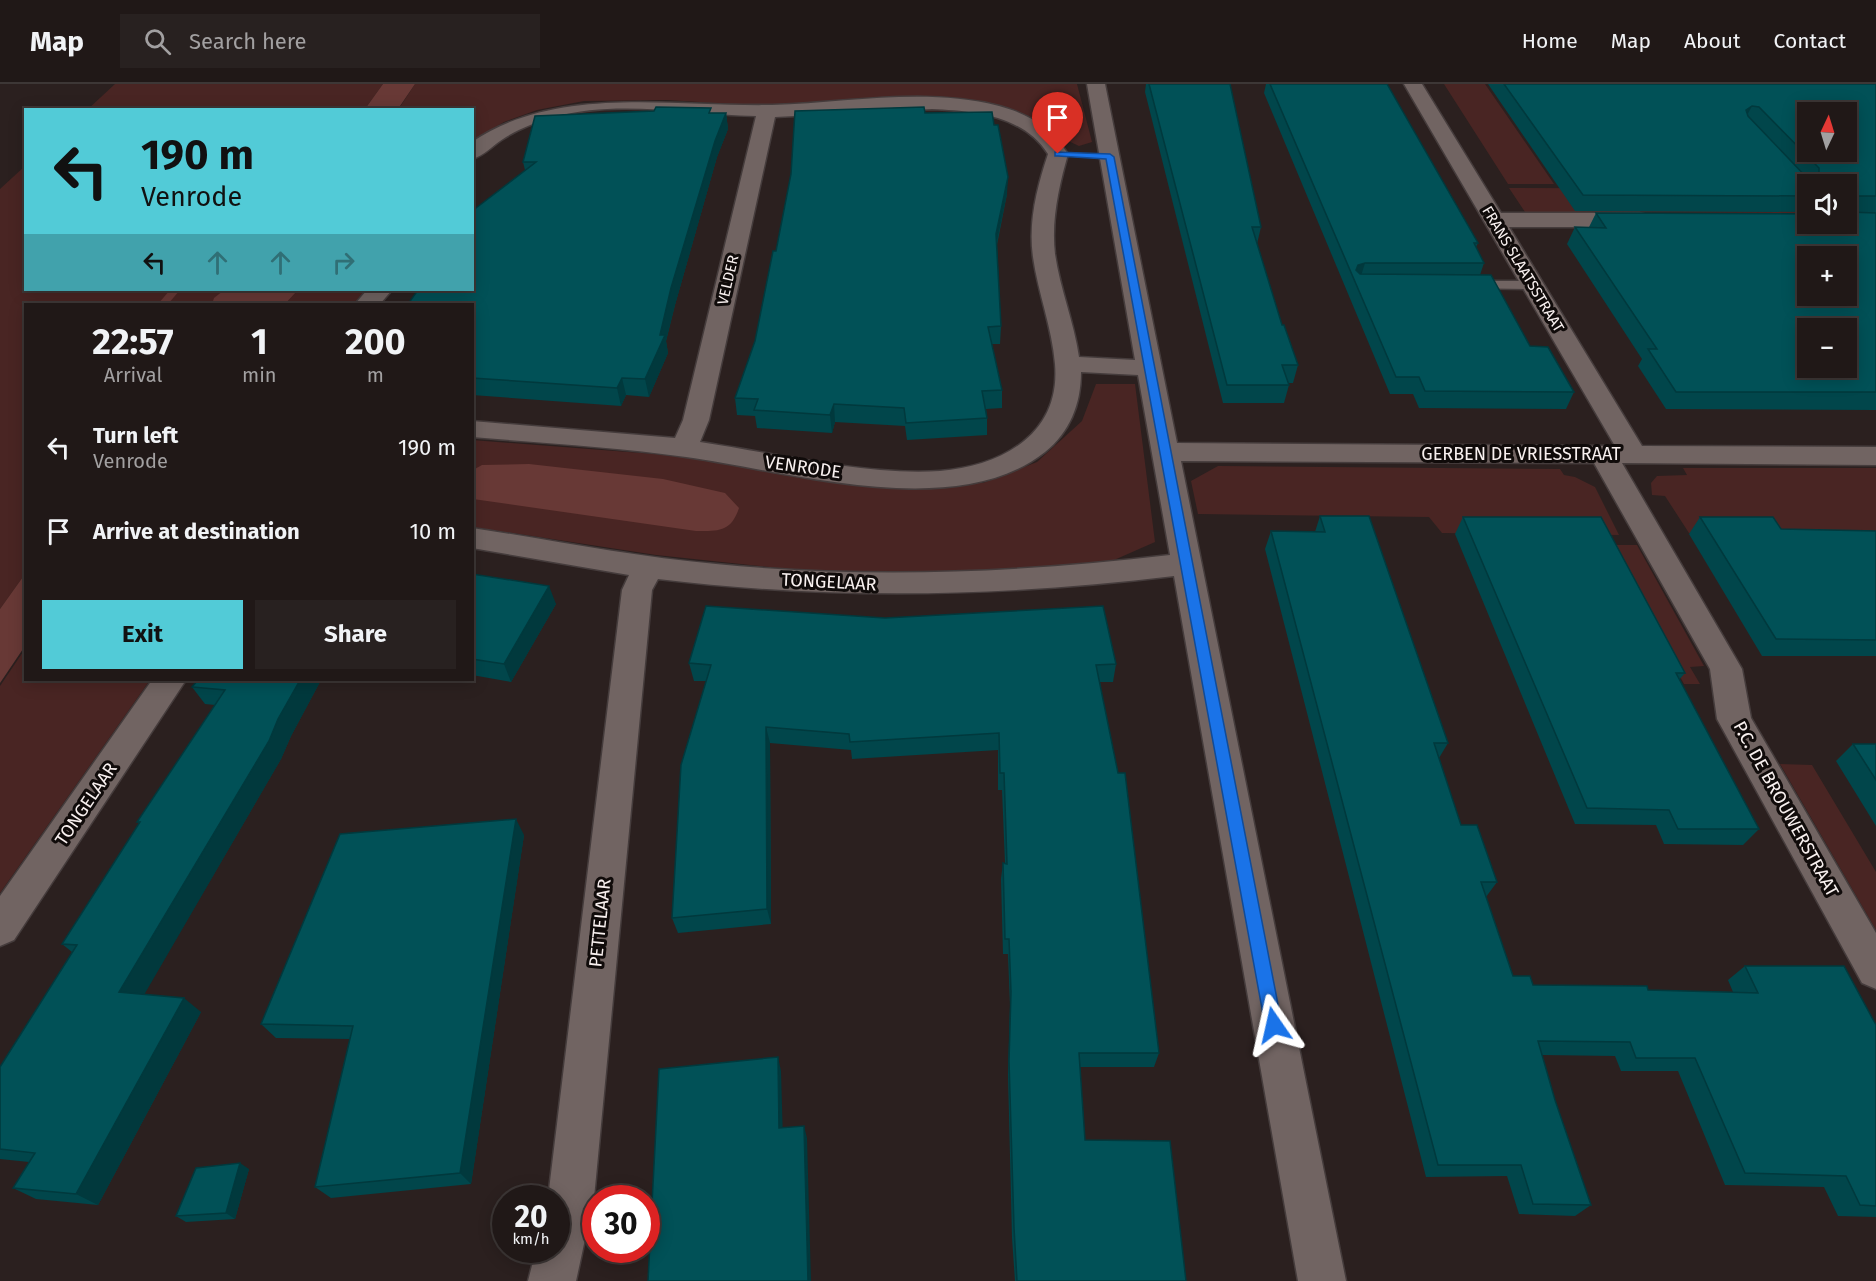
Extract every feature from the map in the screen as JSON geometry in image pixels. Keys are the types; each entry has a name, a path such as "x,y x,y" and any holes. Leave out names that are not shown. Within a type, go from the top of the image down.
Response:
{"street":[{"path":"1096,84 1084,155 1150,368 1322,1281"},
{"name":"FRANS SLAATSSTRAAT","path":"1413,84 1533,285 1618,455"},
{"path":"474,151 487,139 505,128 530,117 574,107 608,103 767,111 896,105 964,105 1012,117 1084,155"},
{"name":"VELDER","path":"684,448 696,420 767,111"},
{"name":"VENRODE","path":"474,429 684,448 838,472 921,481 977,474 1005,464 1029,452 1054,429 1065,404 1068,364 1044,257 1042,238 1046,194 1084,155"},
{"path":"1493,220 1656,220"},
{"path":"368,303 379,291"},
{"path":"1068,364 1150,368"},
{"name":"GERBEN DE VRIESSTRAAT","path":"1166,452 1876,456"},
{"name":"P.C. DE BROUWERSTRAAT","path":"1618,455 1726,669 1734,719 1876,970"},
{"name":"TONGELAAR","path":"474,538 648,567 758,578 889,584 955,584 1058,578 1187,564"},
{"name":"PETTELAAR","path":"552,1281 571,1198 637,590 648,567"},
{"name":"TONGELAAR","path":"0,928 169,681"}],"lane":[{"path":"1452,285 1533,285"}],"shaded area":[{"path":"115,84 383,84 366,108 89,108"},
{"path":"383,84 415,84 399,108 366,108"},
{"path":"415,84 1077,84 1092,142 1079,146 1064,139 1060,130 997,107 747,105 667,100 584,101 537,110 504,122 477,138 474,142 474,108 399,108"},
{"path":"1444,84 1485,84 1554,184 1508,184"},
{"path":"24,167 24,291 223,291 212,303 24,303 24,575 0,609 0,189"},
{"path":"1509,188 1789,189 1797,198 1797,213 1525,212"},
{"path":"223,291 297,291 286,303 212,303 214,298"},
{"path":"297,291 365,291 354,303 286,303"},
{"path":"1096,384 1135,384 1155,542 1105,564 892,575 798,570 656,555 474,527 474,440 680,456 877,483 983,483 1037,462 1082,421"},
{"path":"529,464 663,479 725,493 739,508 732,522 723,529 696,531 474,499 474,469 482,465"},
{"path":"1218,466 1560,469 1564,475 1575,477 1595,487 1619,535 1442,533 1429,517 1198,514 1191,481"},
{"path":"1683,468 1876,468 1876,534 1689,533 1665,496 1652,495 1651,483 1657,476 1687,475"},
{"path":"1610,545 1637,545 1704,666 1690,667 1700,684 1684,684"},
{"path":"24,575 24,647 0,683 0,609"},
{"path":"24,650 24,681 149,681 0,893 0,686"},
{"path":"1780,764 1812,765 1876,872 1876,930"}],"building":[{"path":"1149,84 1230,84 1261,227 1252,227 1282,325 1284,325 1298,365 1282,365 1289,385 1227,385"},
{"path":"1270,84 1387,84 1478,243 1474,243 1484,263 1365,263 1358,265 1356,270 1360,274 1491,275 1530,346 1548,347 1574,392 1425,391 1419,377 1396,377"},
{"path":"1504,84 1876,84 1876,196 1857,196 1857,174 1819,174 1819,168 1813,162 1857,162 1857,102 1797,102 1797,146 1759,107 1752,106 1746,110 1748,116 1803,174 1797,174 1797,196 1583,195"},
{"path":"656,107 711,108 709,113 726,113 715,141 671,288 660,335 665,335 645,379 622,378 617,388 474,378 474,303 409,303 417,291 474,291 474,210 536,162 523,162 535,116 654,111"},
{"path":"924,107 925,113 992,112 994,125 998,125 1008,177 996,234 1001,326 988,327 1002,390 982,391 987,418 906,423 904,408 834,404 830,415 754,410 758,399 735,398 755,341 773,251 776,251 791,174 795,111"},
{"path":"1857,212 1876,213 1876,392 1676,392 1648,349 1657,349 1575,227 1606,228 1596,213 1797,214 1797,234 1857,234"},
{"path":"1320,516 1369,516 1448,743 1434,743 1461,825 1477,825 1497,882 1481,882 1513,976 1530,976 1533,985 1647,986 1648,990 1758,993 1745,966 1844,966 1876,1025 1876,1206 1860,1205 1846,1176 1745,1173 1695,1058 1636,1058 1630,1042 1538,1041 1555,1100 1591,1205 1533,1204 1521,1165 1438,1165 1271,531 1325,532"},
{"path":"1463,517 1601,517 1685,673 1676,673 1759,829 1678,829 1669,810 1587,808"},
{"path":"1700,517 1773,517 1781,529 1876,531 1876,640 1776,639"},
{"path":"474,574 549,586 504,664 474,659"},
{"path":"706,606 885,618 1103,606 1116,664 1096,665 1118,773 1125,773 1159,1053 1079,1053 1085,1140 1170,1141 1186,1281 1017,1281 1009,1061 1011,992 1009,939 1005,939 1003,863 1007,864 1004,773 1000,773 999,733 850,742 849,734 766,727 767,909 672,918 681,765 711,665 689,663"},
{"path":"197,681 299,681 278,719 269,741 119,992 184,998 76,1194 13,1188 35,1153 0,1149 0,1067 77,945 62,944 140,822 137,822 225,690 192,687"},
{"path":"1853,744 1876,744 1876,780"},
{"path":"516,819 460,1173 315,1187 353,1026 261,1024 340,834"},
{"path":"778,1057 779,1128 804,1126 808,1281 648,1281 649,1263 660,1263 660,1185 653,1185 659,1069"},
{"path":"240,1163 226,1213 176,1216 196,1168"}],"waterway":[{"path":"164,303 174,291"}],"route":[{"path":"1058,154 1110,157 1274,1025"}]}
